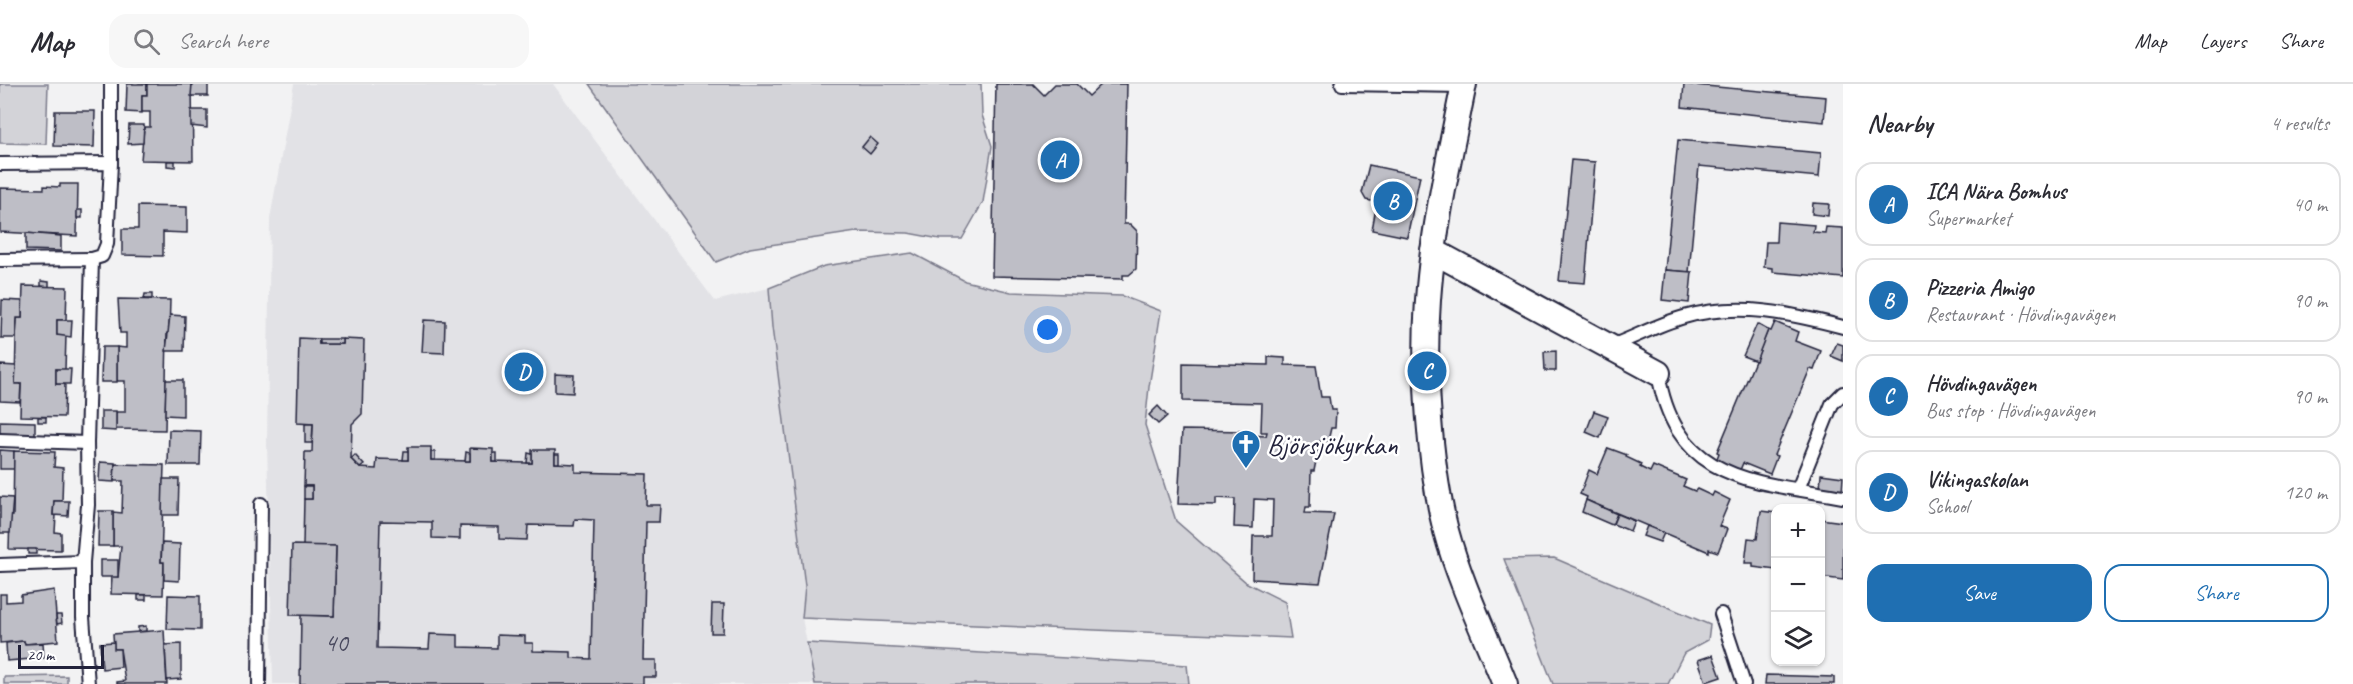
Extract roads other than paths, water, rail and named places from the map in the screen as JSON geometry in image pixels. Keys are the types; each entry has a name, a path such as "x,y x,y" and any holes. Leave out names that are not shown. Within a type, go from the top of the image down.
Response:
{"street":[{"path":"1464,85 1433,251 1428,301 1427,371 1435,471 1446,531 1505,684"},
{"path":"1433,251 1658,373"}],"lane":[{"path":"0,260 93,259 102,256 107,244 111,163 111,84"},
{"path":"1342,84 1464,85"},
{"path":"0,164 111,163"},
{"path":"88,684 83,617 83,562 88,505 87,443 93,259"},
{"path":"1611,346 1682,318 1717,310 1773,311 1843,327"},
{"path":"1658,373 1662,396 1673,422 1690,449 1719,469 1754,481 1843,497"},
{"path":"1798,489 1832,405 1843,393"},
{"path":"0,440 87,443"},
{"path":"259,684 261,504"},
{"path":"0,565 83,562"},
{"path":"1721,614 1744,684"}],"place":[{"name":"ICA Nära Bomhus","path":"1060,160"},
{"name":"Pizzeria Amigo","path":"1393,201"},
{"name":"Hövdingavägen","path":"1427,371"},
{"name":"Vikingaskolan","path":"524,372"},
{"name":"Björsjökyrkan","path":"1246,470"}]}
